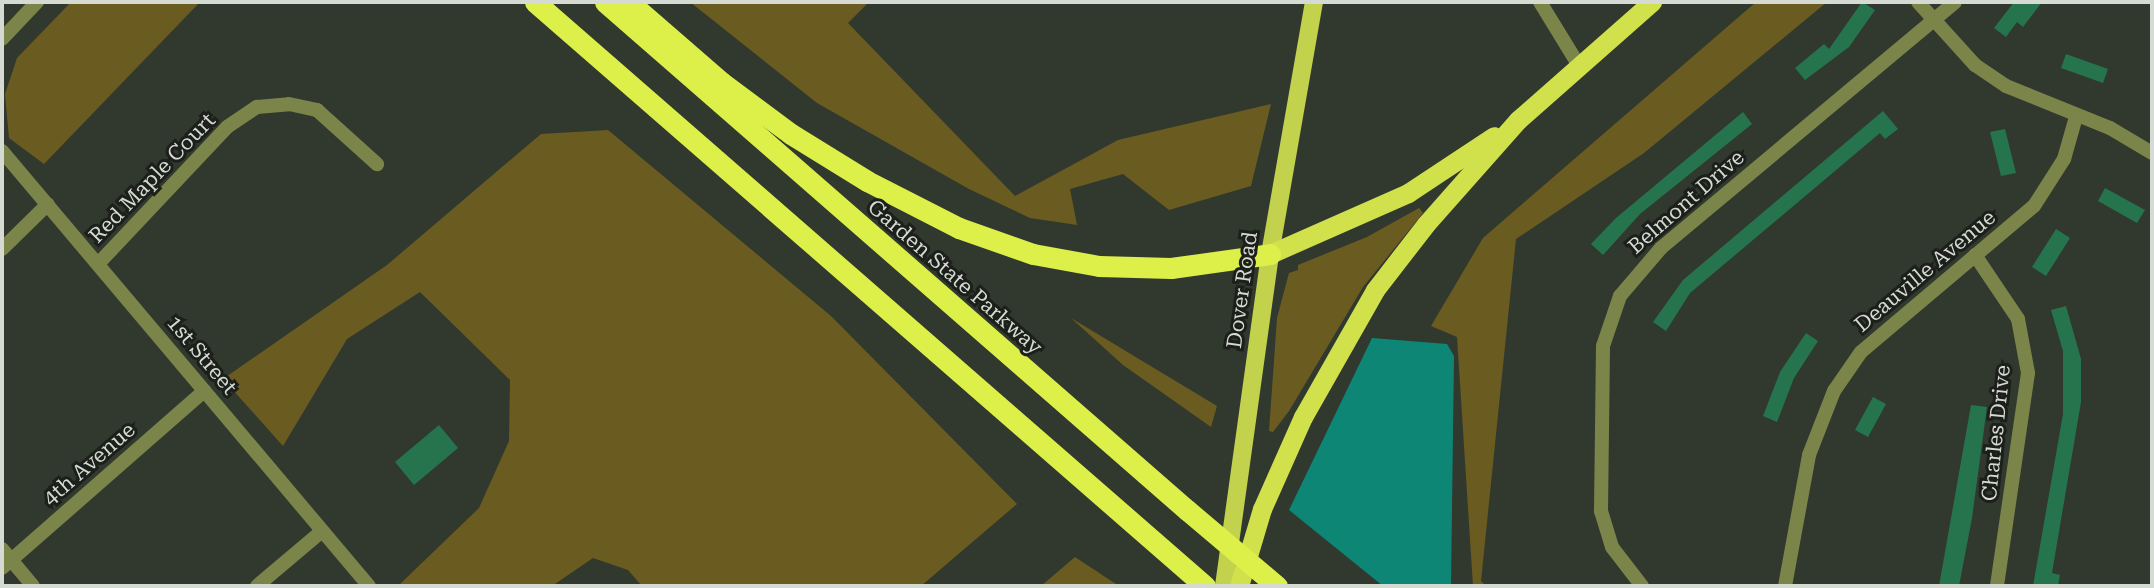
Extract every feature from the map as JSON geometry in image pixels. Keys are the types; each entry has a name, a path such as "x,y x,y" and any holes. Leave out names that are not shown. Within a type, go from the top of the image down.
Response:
{"highway":[{"path":"535,2 1205,586"},
{"name":"Garden State Parkway","path":"605,2 1277,586"},
{"path":"629,2 721,82 791,134 867,181 959,228 1033,254 1099,266 1171,268 1270,254 1408,193 1518,120"},
{"path":"1239,586 1262,509 1336,352 1376,290 1426,224 1518,120 1578,64 1652,2"}],"main road":[{"name":"Dover Road","path":"1224,586 1270,254 1314,2"}],"street":[{"path":"2,39 37,2"},
{"path":"1539,2 1578,64"},
{"path":"1918,2 1975,65 2007,86 2076,117 2110,128 2152,153"},
{"name":"Belmont Drive","path":"1642,586 1612,547 1601,512 1603,346 1620,296 1661,248 1955,2"},
{"name":"Red Maple Court","path":"99,264 227,127 257,107 289,104 317,110 377,164"},
{"name":"Deauville Avenue","path":"1785,586 1809,455 1834,391 1861,352 2049,189 2064,159 2076,117"},
{"name":"1st Street","path":"2,151 369,586"},
{"path":"2,249 48,204"},
{"name":"Charles Drive","path":"1975,255 2018,319 2028,373 1997,586"},
{"name":"4th Avenue","path":"5,559 205,391"},
{"path":"257,586 322,531"},
{"path":"5,559 33,586"}],"shaded area":[{"path":"71,2 200,2 44,164 9,138 5,94 17,58"},
{"path":"690,2 869,2 848,23 1015,196 1118,140 1271,104 1251,186 1169,210 1123,174 1070,189 1077,225 1030,218 969,189 817,103"},
{"path":"1756,2 1827,2 1644,153 1516,239 1481,581 1486,586 1473,586 1457,337 1431,326 1483,238"},
{"path":"608,130 831,316 1017,504 921,586 642,586 628,570 593,558 552,586 398,586 479,508 509,441 510,380 420,292 347,339 283,446 223,379 387,265 541,134"},
{"path":"1419,208 1423,213 1363,287 1289,411 1273,432 1269,431 1277,318 1289,273 1298,270 1298,265 1367,237"},
{"path":"1071,318 1217,406 1211,427 1123,365"},
{"path":"1075,557 1119,586 1041,586"}],"water":[{"path":"1372,338 1447,344 1454,356 1451,586 1383,586 1289,510"}],"building":[{"path":"1862,2 1875,10 1849,47 1805,80 1795,68 1824,44 1829,49"},
{"path":"2014,2 2042,2 2023,27 2017,22 2006,37 1994,28"},
{"path":"2066,54 2108,69 2103,83 2061,68"},
{"path":"1883,111 1898,129 1885,139 1880,133 1690,293 1666,331 1653,322 1683,280"},
{"path":"1743,112 1752,124 1640,214 1603,255 1591,244 1616,218"},
{"path":"2005,129 2016,173 2001,176 1990,132"},
{"path":"2105,188 2145,210 2137,223 2098,201"},
{"path":"2056,229 2070,238 2046,276 2032,267"},
{"path":"2066,306 2081,359 2081,402 2052,573 2060,575 2058,586 2033,586 2063,414 2063,351 2051,310"},
{"path":"1806,333 1818,341 1794,378 1777,422 1763,416 1780,372"},
{"path":"1873,397 1886,404 1868,437 1855,430"},
{"path":"1971,405 1987,407 1972,518 1959,586 1939,586"},
{"path":"439,425 458,448 414,485 395,462"}]}
